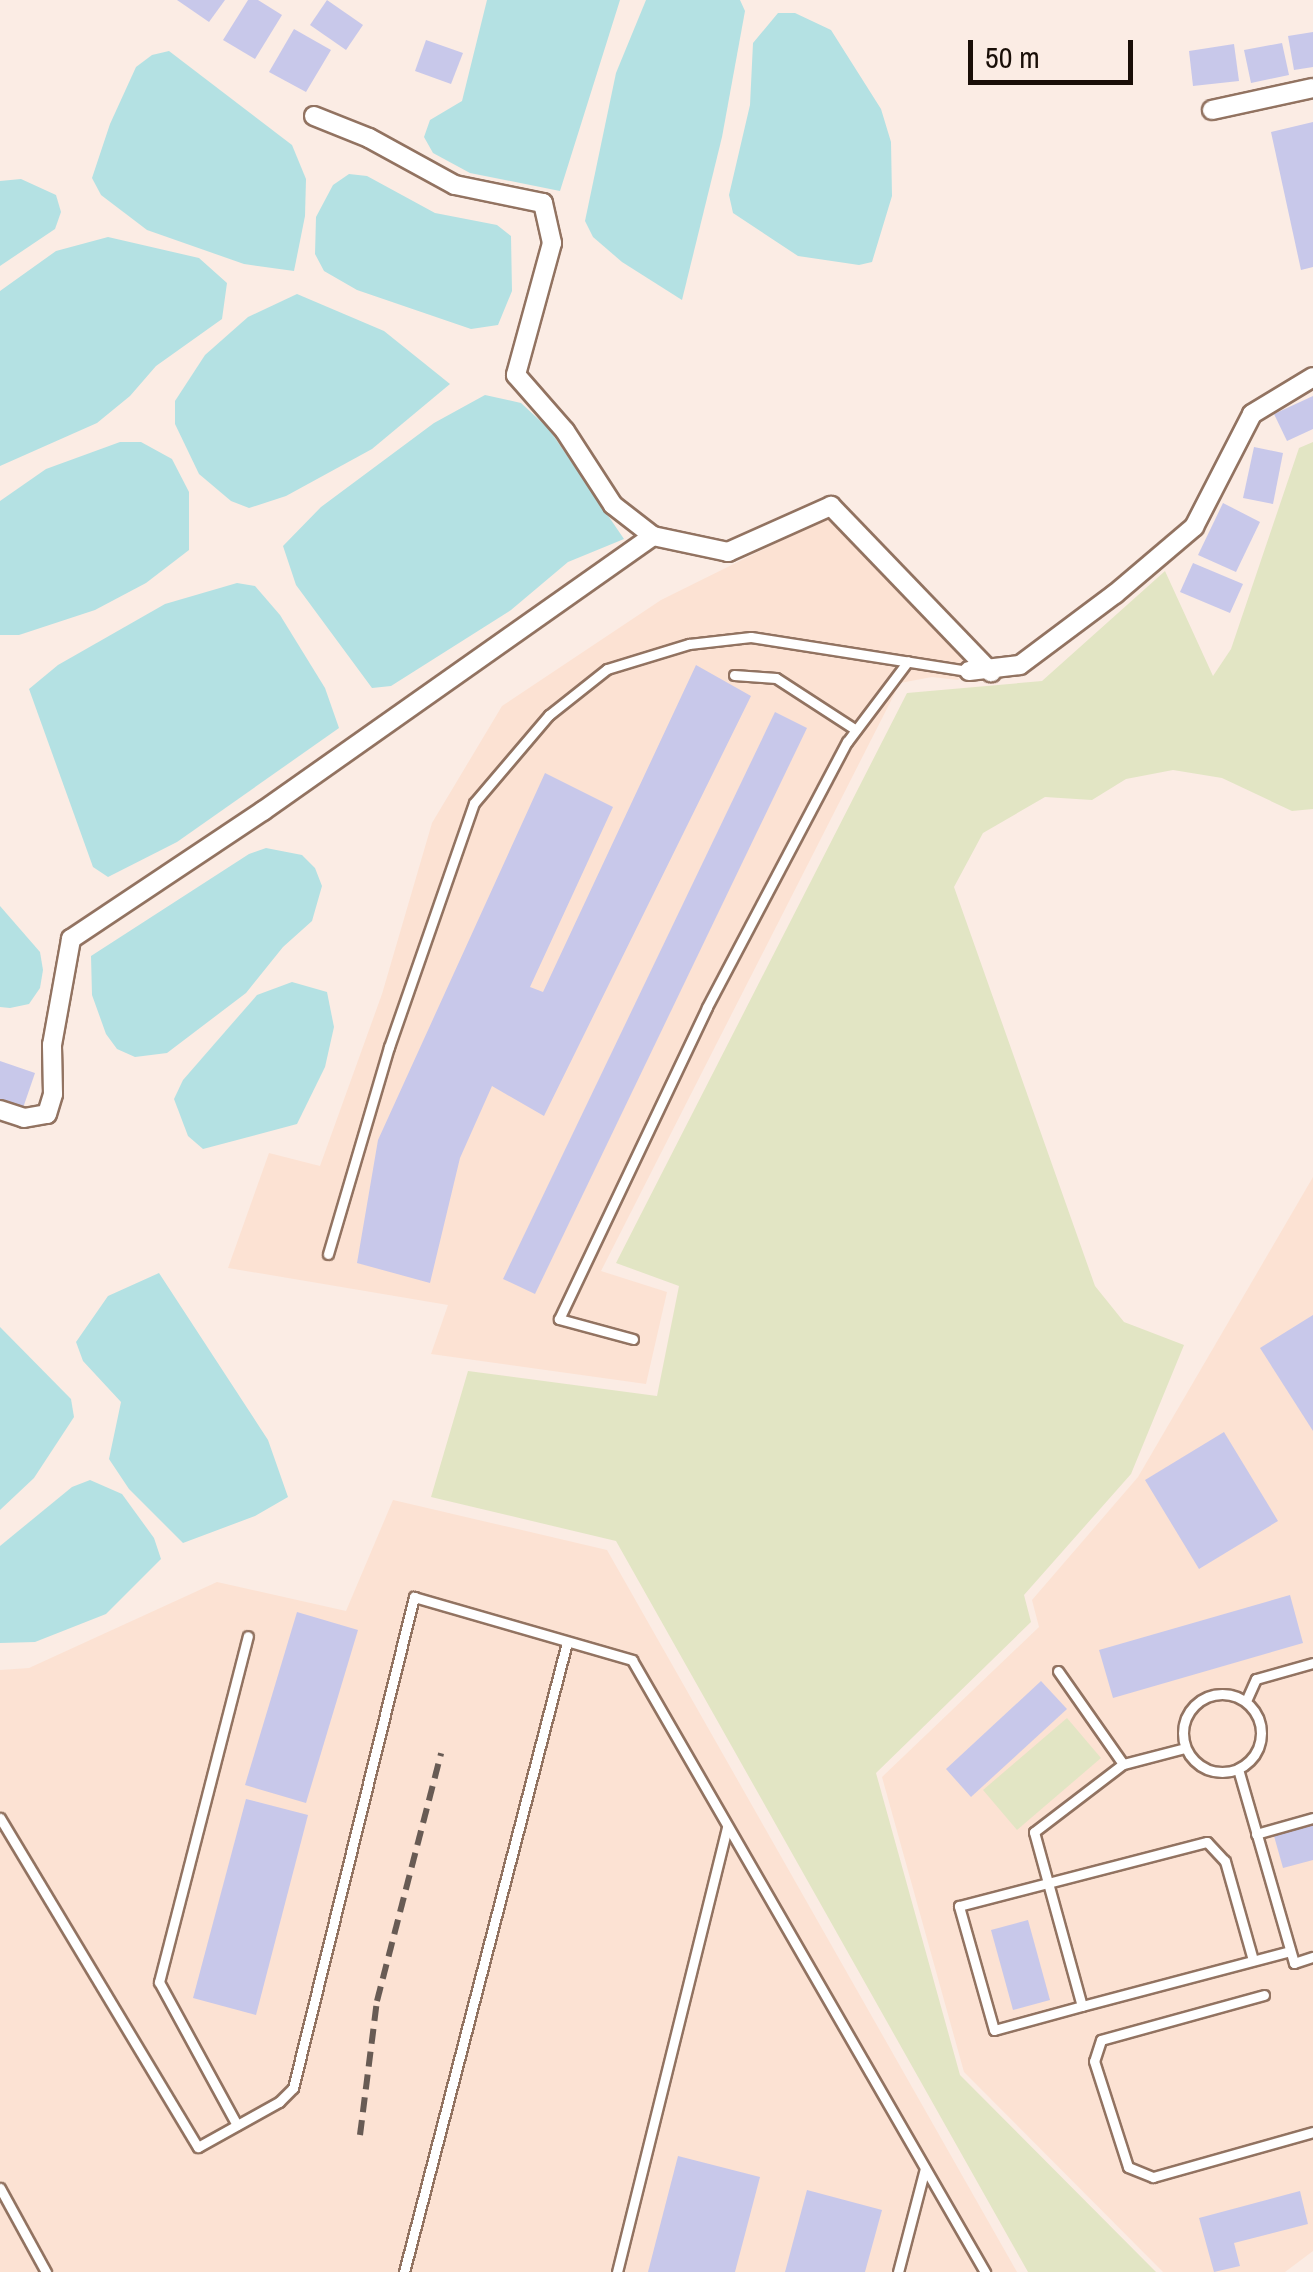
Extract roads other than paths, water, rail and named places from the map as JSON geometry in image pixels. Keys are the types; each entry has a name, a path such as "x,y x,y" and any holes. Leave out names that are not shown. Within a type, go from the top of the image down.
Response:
{"street":[{"path":"1212,110 1313,88"},
{"path":"314,116 369,138 456,185 544,203 552,244 516,375 566,431 613,505 653,536 728,552 831,506 991,672"},
{"path":"969,671 991,672 1020,666 1115,594 1194,527 1252,414 1313,377"},
{"path":"0,1110 24,1118 47,1114 53,1094 52,1044 71,939 263,812 653,536"}],"lane":[{"path":"328,1254 384,1064 474,803 549,715 608,669 690,644 750,637 969,671"},
{"path":"633,1338 559,1319 707,1008 856,730 908,661"},
{"path":"734,676 776,678 856,730"},
{"path":"0,1818 198,2147 280,2102 292,2088 414,1597 632,1660 986,2272"},
{"path":"238,2125 159,1982 248,1636"},
{"path":"404,2272 567,1642"},
{"path":"1246,1701 1256,1679 1313,1664"},
{"path":"1058,1672 1122,1764"},
{"path":"1227,1694 1246,1701 1259,1717 1262,1738 1254,1757 1238,1769 1217,1772 1185,1748 1186,1718 1207,1696 1227,1694"},
{"path":"1082,2006 1034,1832 1122,1764 1185,1748"},
{"path":"1238,1769 1294,1962 1313,1957"},
{"path":"1256,1834 1313,1818"},
{"path":"617,2272 728,1826"},
{"path":"1253,1960 1225,1861 1214,1845 1196,1842 959,1906 994,2030 1082,2006 1253,1960 1290,1950"},
{"path":"1264,1994 1102,2040 1094,2061 1128,2167 1153,2176 1313,2132"},
{"path":"898,2272 926,2168"},
{"path":"0,2188 46,2272"}],"water":[{"path":"487,0 620,0 560,191 470,173 433,153 424,137 430,120 462,101"},
{"path":"646,0 740,0 745,11 722,137 682,300 622,262 593,237 585,221 616,73"},
{"path":"778,13 795,13 831,30 881,109 891,142 892,196 872,262 859,265 798,256 733,213 729,195 750,105 753,43"},
{"path":"169,51 292,145 306,179 305,216 294,271 244,264 147,230 101,195 92,178 110,124 136,67 152,55"},
{"path":"349,174 367,176 435,213 497,225 511,236 512,291 498,325 471,329 357,290 324,271 315,254 316,217 333,185"},
{"path":"21,179 56,195 61,212 55,229 0,266 0,181"},
{"path":"108,237 199,258 227,283 222,319 156,366 130,396 97,423 0,466 0,291 56,251"},
{"path":"297,294 384,331 450,384 372,449 286,496 249,508 231,501 199,474 175,424 175,401 205,355 248,317"},
{"path":"485,395 521,403 549,429 624,539 568,562 511,610 391,686 372,688 296,585 283,546 321,507 434,423"},
{"path":"120,442 141,442 172,459 189,492 189,550 146,583 95,610 19,635 0,635 0,501 46,469"},
{"path":"237,583 255,586 280,615 325,688 339,728 177,842 108,877 93,867 29,689 58,665 165,604"},
{"path":"266,848 302,855 315,868 322,886 312,921 283,947 246,993 167,1053 135,1057 117,1049 106,1034 92,995 91,956 249,854"},
{"path":"0,906 40,952 43,970 40,988 29,1004 10,1008 0,1007"},
{"path":"292,982 327,992 334,1027 325,1067 297,1124 203,1149 188,1136 174,1099 183,1080 257,995"},
{"path":"159,1273 268,1440 288,1497 255,1516 183,1543 129,1489 109,1459 121,1402 83,1361 76,1342 108,1296"},
{"path":"0,1327 71,1399 74,1417 34,1478 0,1510"},
{"path":"90,1480 122,1494 154,1538 161,1559 106,1614 35,1642 0,1643 0,1546 72,1487"}],"railway":[{"path":"360,2135 377,2001 441,1753"}]}
